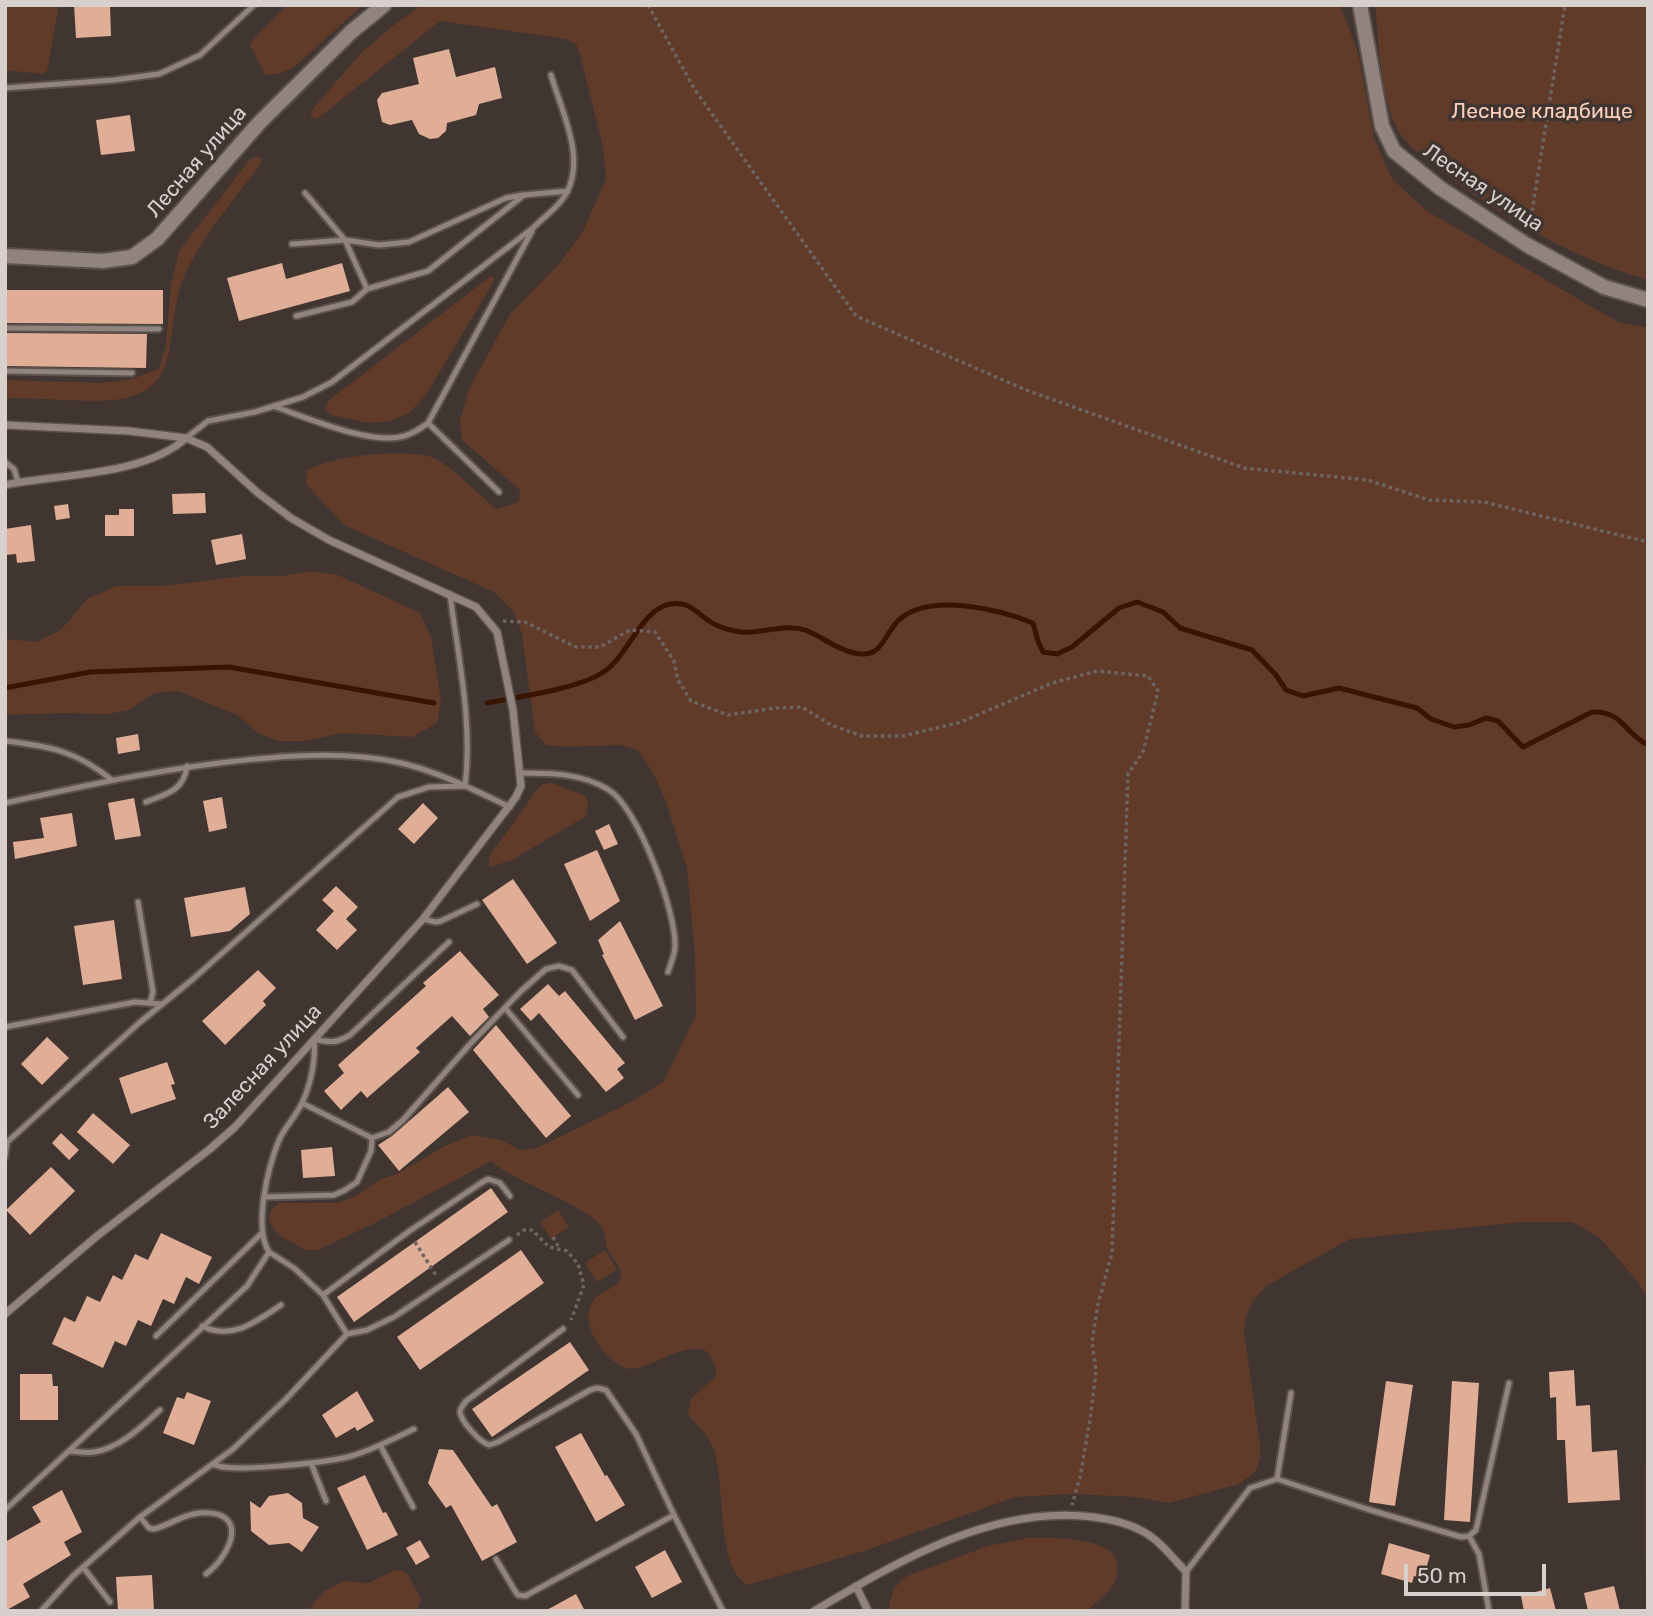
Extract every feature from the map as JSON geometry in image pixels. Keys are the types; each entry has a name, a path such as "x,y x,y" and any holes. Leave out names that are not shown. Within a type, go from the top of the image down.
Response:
{"main road":[{"name":"Лесная улица","path":"5,256 103,261 132,257 158,239 260,122 351,32 384,5"},
{"name":"Лесная улица","path":"1360,5 1382,126 1394,151 1440,188 1527,245 1604,287 1648,300"}],"street":[{"path":"5,425 129,431 186,438"},
{"path":"5,485 108,471 160,454 186,438"},
{"name":"Залесная улица","path":"5,1314 97,1236 235,1127 422,919 510,807 521,786 513,710 496,632 476,607 329,540 291,518 206,447 186,438"},
{"path":"814,1611 856,1586 949,1539 1019,1518 1073,1514 1112,1519 1144,1532 1166,1549 1186,1572 1185,1611"},
{"path":"856,1586 868,1611"}],"lane":[{"path":"5,88 159,74 200,55 254,5"},
{"path":"186,438 208,421 303,397 332,382 533,228 561,201 568,191 575,154 551,75"},
{"path":"292,244 345,240 379,245 409,243 506,198 568,191"},
{"path":"305,193 345,240 367,289"},
{"path":"296,316 352,302 367,289 428,271 524,195"},
{"path":"273,406 323,424 368,436 402,437 428,423 533,228"},
{"path":"5,328 159,328"},
{"path":"5,371 132,373"},
{"path":"428,423 499,492"},
{"path":"5,463 14,469 18,482"},
{"path":"450,594 468,726 465,786"},
{"path":"5,741 50,746 69,752 112,780"},
{"path":"5,803 187,766 307,755 372,758 400,763 465,786 510,807"},
{"path":"146,803 182,784 186,778 187,766"},
{"path":"520,773 557,773 581,778 609,790 624,803 656,869 669,907 675,947 668,972"},
{"path":"5,1157 6,1143 398,797 429,787 465,786"},
{"path":"138,902 153,992 150,1003"},
{"path":"422,919 441,921 478,904"},
{"path":"347,1334 323,1295 294,1268 269,1252 261,1213 265,1197 281,1137 302,1103 315,1052 314,1039 335,1043 350,1035 449,942"},
{"path":"302,1103 372,1138 389,1132 521,991 547,969 559,966 572,970 623,1037"},
{"path":"5,1027 135,1002 162,1004"},
{"path":"506,1009 578,1095"},
{"path":"265,1197 334,1195 345,1190 357,1182 371,1151 372,1138"},
{"path":"323,1295 408,1232 488,1179 500,1183 510,1196"},
{"path":"156,1336 263,1232"},
{"path":"41,1611 83,1567 140,1517 233,1449 286,1399 347,1334 379,1325 509,1240"},
{"path":"5,1510 247,1286 269,1252"},
{"path":"202,1326 212,1331 239,1330 252,1325 281,1305"},
{"path":"563,1329 466,1401 460,1410 461,1415 478,1439 489,1444 498,1442 590,1390 606,1390 636,1434 723,1611"},
{"path":"1186,1572 1250,1488 1277,1479 1367,1509 1469,1536 1476,1530 1509,1382"},
{"path":"1277,1479 1291,1393"},
{"path":"71,1451 94,1452 108,1446 134,1434 160,1410"},
{"path":"213,1464 230,1468 312,1463 349,1456 414,1429"},
{"path":"380,1444 413,1507"},
{"path":"312,1463 326,1501"},
{"path":"140,1517 149,1528 154,1529 187,1514 203,1513 224,1517 230,1523 231,1541 224,1557 206,1574"},
{"path":"496,1559 518,1595 525,1596 674,1515"},
{"path":"1469,1536 1479,1554 1489,1611"},
{"path":"83,1567 110,1602"}],"path":[{"path":"649,5 695,90 856,316 1026,390 1244,468 1368,480 1429,500 1484,502 1648,542"},
{"path":"1531,218 1565,5"},
{"path":"491,625 497,621 525,622 576,647 600,647 630,630 655,632 674,661 678,680 691,701 728,715 802,707 831,724 862,736 903,736 961,722 1052,683 1097,671 1148,676 1158,691 1143,752 1129,774 1112,1253 1098,1304 1092,1342 1096,1371 1080,1478 1071,1502 1073,1514"},
{"path":"509,1240 527,1230 537,1233 549,1247 567,1251 578,1264 584,1284 576,1311 563,1329"},
{"path":"408,1232 442,1284"},
{"path":"553,1237 559,1248"}],"green space":[{"path":"5,5 59,5 47,71 42,74 5,70"},
{"path":"287,5 363,5 293,68 278,74 265,75 250,45"},
{"path":"422,5 1340,5 1358,52 1374,138 1392,179 1427,211 1618,322 1648,328 1648,1299 1637,1281 1599,1237 1572,1222 1523,1222 1350,1239 1266,1286 1252,1302 1244,1332 1260,1459 1255,1472 1239,1484 1169,1503 1136,1497 1072,1494 1015,1497 864,1551 748,1585 737,1575 730,1560 712,1445 688,1415 691,1399 716,1376 714,1363 704,1350 696,1349 629,1369 603,1351 590,1326 589,1309 600,1294 618,1284 621,1274 608,1250 603,1229 585,1212 517,1178 491,1161 318,1250 305,1250 282,1237 273,1228 269,1218 271,1211 279,1203 338,1203 354,1197 381,1179 397,1174 443,1147 472,1135 500,1140 521,1150 537,1148 633,1101 664,1081 696,1015 695,954 687,868 665,799 638,750 620,745 546,745 535,732 522,634 514,612 494,592 344,525 306,484 307,471 333,461 392,453 411,454 438,460 496,509 519,502 520,490 462,440 460,421 469,389 510,314 560,263 583,231 606,179 603,146 580,54 576,44 566,39 440,21 317,119 311,117 312,110 361,53"},
{"name":"Лесное кладбище","path":"1375,5 1648,5 1648,280 1591,260 1537,234 1486,203 1408,143 1396,126 1387,98"},
{"path":"261,158 261,163 211,231 185,274 178,296 166,363 150,387 138,394 109,400 5,398 5,380 102,383 129,380 159,369 166,345 171,285 179,251 250,159"},
{"path":"491,276 494,281 426,395 408,414 390,421 368,423 331,415 325,408 328,401"},
{"path":"311,571 338,575 420,613 431,637 441,701 437,723 412,737 342,733 306,741 278,741 258,733 237,715 178,691 155,693 128,710 108,714 5,715 5,639 36,642 61,630 87,599 117,586 162,586 245,576 283,576"},
{"path":"552,783 586,796 586,816 512,860 489,867 489,857 539,787"},
{"path":"558,1210 569,1227 551,1239 540,1222"},
{"path":"605,1250 617,1270 597,1282 585,1263"},
{"path":"1648,1406 1648,1611 1646,1611 1645,1478"},
{"path":"1027,1538 1069,1539 1100,1546 1112,1553 1117,1564 1114,1583 1087,1611 890,1611 894,1588 907,1576 988,1546"},
{"path":"401,1570 407,1573 421,1599 417,1611 307,1611 325,1591 344,1581 368,1583"}],"building":[{"path":"74,5 110,5 111,36 76,38"},
{"path":"449,49 456,77 495,67 502,98 479,104 476,115 447,123 446,131 438,138 430,139 419,134 412,120 390,125 382,122 377,100 382,93 419,84 413,58"},
{"path":"130,115 135,151 101,155 96,120"},
{"path":"282,263 286,279 342,263 350,291 239,321 227,278"},
{"path":"5,290 163,290 163,324 5,323"},
{"path":"5,333 147,334 146,368 5,366"},
{"path":"205,493 206,513 173,514 172,494"},
{"path":"68,504 70,518 56,520 54,506"},
{"path":"119,509 134,509 134,536 105,536 105,515 119,515"},
{"path":"31,525 35,561 17,563 16,554 5,555 5,529"},
{"path":"242,534 246,559 216,565 211,540"},
{"path":"138,734 140,750 118,754 116,738"},
{"path":"222,797 227,828 209,832 203,801"},
{"path":"134,798 141,836 115,840 108,803"},
{"path":"423,803 438,818 414,844 398,829"},
{"path":"72,813 77,846 15,859 13,842 44,838 40,818"},
{"path":"609,824 618,844 604,850 595,831"},
{"path":"597,850 620,901 590,921 564,864"},
{"path":"513,879 557,943 527,964 482,900"},
{"path":"336,886 358,907 346,919 357,930 337,950 316,930 334,911 322,900"},
{"path":"245,887 250,914 230,931 191,937 184,898"},
{"path":"114,920 122,979 83,985 74,926"},
{"path":"620,921 663,1006 635,1020 602,955 604,954 598,940"},
{"path":"460,951 499,995 483,1009 489,1017 470,1036 452,1016 416,1048 420,1052 367,1098 361,1091 341,1110 324,1091 344,1073 338,1065 426,986 423,983"},
{"path":"258,970 276,988 263,1001 266,1005 225,1045 202,1021"},
{"path":"548,984 559,996 565,991 625,1063 617,1069 624,1078 606,1092 539,1013 531,1021 520,1009"},
{"path":"496,1025 571,1116 546,1138 473,1050"},
{"path":"47,1037 69,1058 42,1085 21,1064"},
{"path":"167,1062 175,1084 171,1085 176,1099 131,1114 119,1078"},
{"path":"448,1087 469,1112 399,1171 378,1145"},
{"path":"93,1113 130,1145 113,1164 77,1132"},
{"path":"61,1133 79,1150 69,1160 52,1143"},
{"path":"332,1147 335,1176 303,1178 301,1150"},
{"path":"51,1167 75,1191 30,1235 6,1210"},
{"path":"491,1188 508,1212 354,1322 337,1297"},
{"path":"161,1233 212,1257 199,1284 186,1277 174,1304 163,1299 151,1326 138,1320 126,1346 115,1341 103,1368 52,1344 64,1317 75,1322 87,1296 100,1302 113,1275 122,1280 135,1254 148,1260"},
{"path":"521,1250 544,1283 420,1370 397,1337"},
{"path":"570,1342 589,1370 492,1437 472,1409"},
{"path":"1574,1370 1576,1406 1590,1405 1592,1452 1617,1450 1620,1500 1568,1503 1565,1440 1557,1440 1556,1397 1550,1398 1549,1372"},
{"path":"20,1374 52,1374 53,1386 58,1386 58,1420 20,1420"},
{"path":"1386,1381 1413,1385 1395,1506 1369,1502"},
{"path":"1452,1381 1479,1383 1470,1522 1444,1520"},
{"path":"357,1391 374,1421 357,1431 355,1427 336,1438 322,1415"},
{"path":"187,1392 211,1401 194,1445 163,1433 177,1397 184,1399"},
{"path":"581,1433 625,1505 596,1522 555,1447"},
{"path":"439,1449 453,1450 492,1507 497,1504 517,1542 482,1561 451,1505 446,1508 428,1483"},
{"path":"365,1475 383,1513 386,1512 398,1535 367,1550 337,1488"},
{"path":"62,1490 82,1532 64,1542 71,1555 23,1584 30,1597 5,1611 5,1542 41,1522 32,1507"},
{"path":"288,1493 302,1503 303,1518 319,1527 302,1552 289,1543 269,1545 251,1531 250,1501 260,1508 269,1496"},
{"path":"420,1540 430,1557 416,1565 406,1548"},
{"path":"1389,1543 1430,1555 1425,1573 1419,1571 1418,1577 1414,1576 1412,1583 1381,1574"},
{"path":"665,1550 682,1582 652,1598 635,1567"},
{"path":"152,1575 154,1611 118,1611 116,1577"},
{"path":"1614,1586 1620,1611 1588,1611 1584,1593"},
{"path":"1550,1588 1556,1611 1524,1611 1521,1596"},
{"path":"576,1594 585,1611 545,1611"}],"waterway":[{"path":"487,703 548,692 594,677 613,664 651,614 670,604 684,604 710,622 728,629 749,632 798,628 833,645 863,654 880,646 895,623 913,611 929,606 966,606 1003,613 1033,623 1043,652 1057,654 1072,647 1119,608 1137,602 1163,612 1180,628 1252,650 1286,690 1303,696 1339,688 1417,708 1431,719 1454,727 1469,725 1486,718 1498,721 1523,747 1592,712 1602,712 1617,719 1648,745"},
{"path":"5,688 90,672 229,667 434,703"}]}
